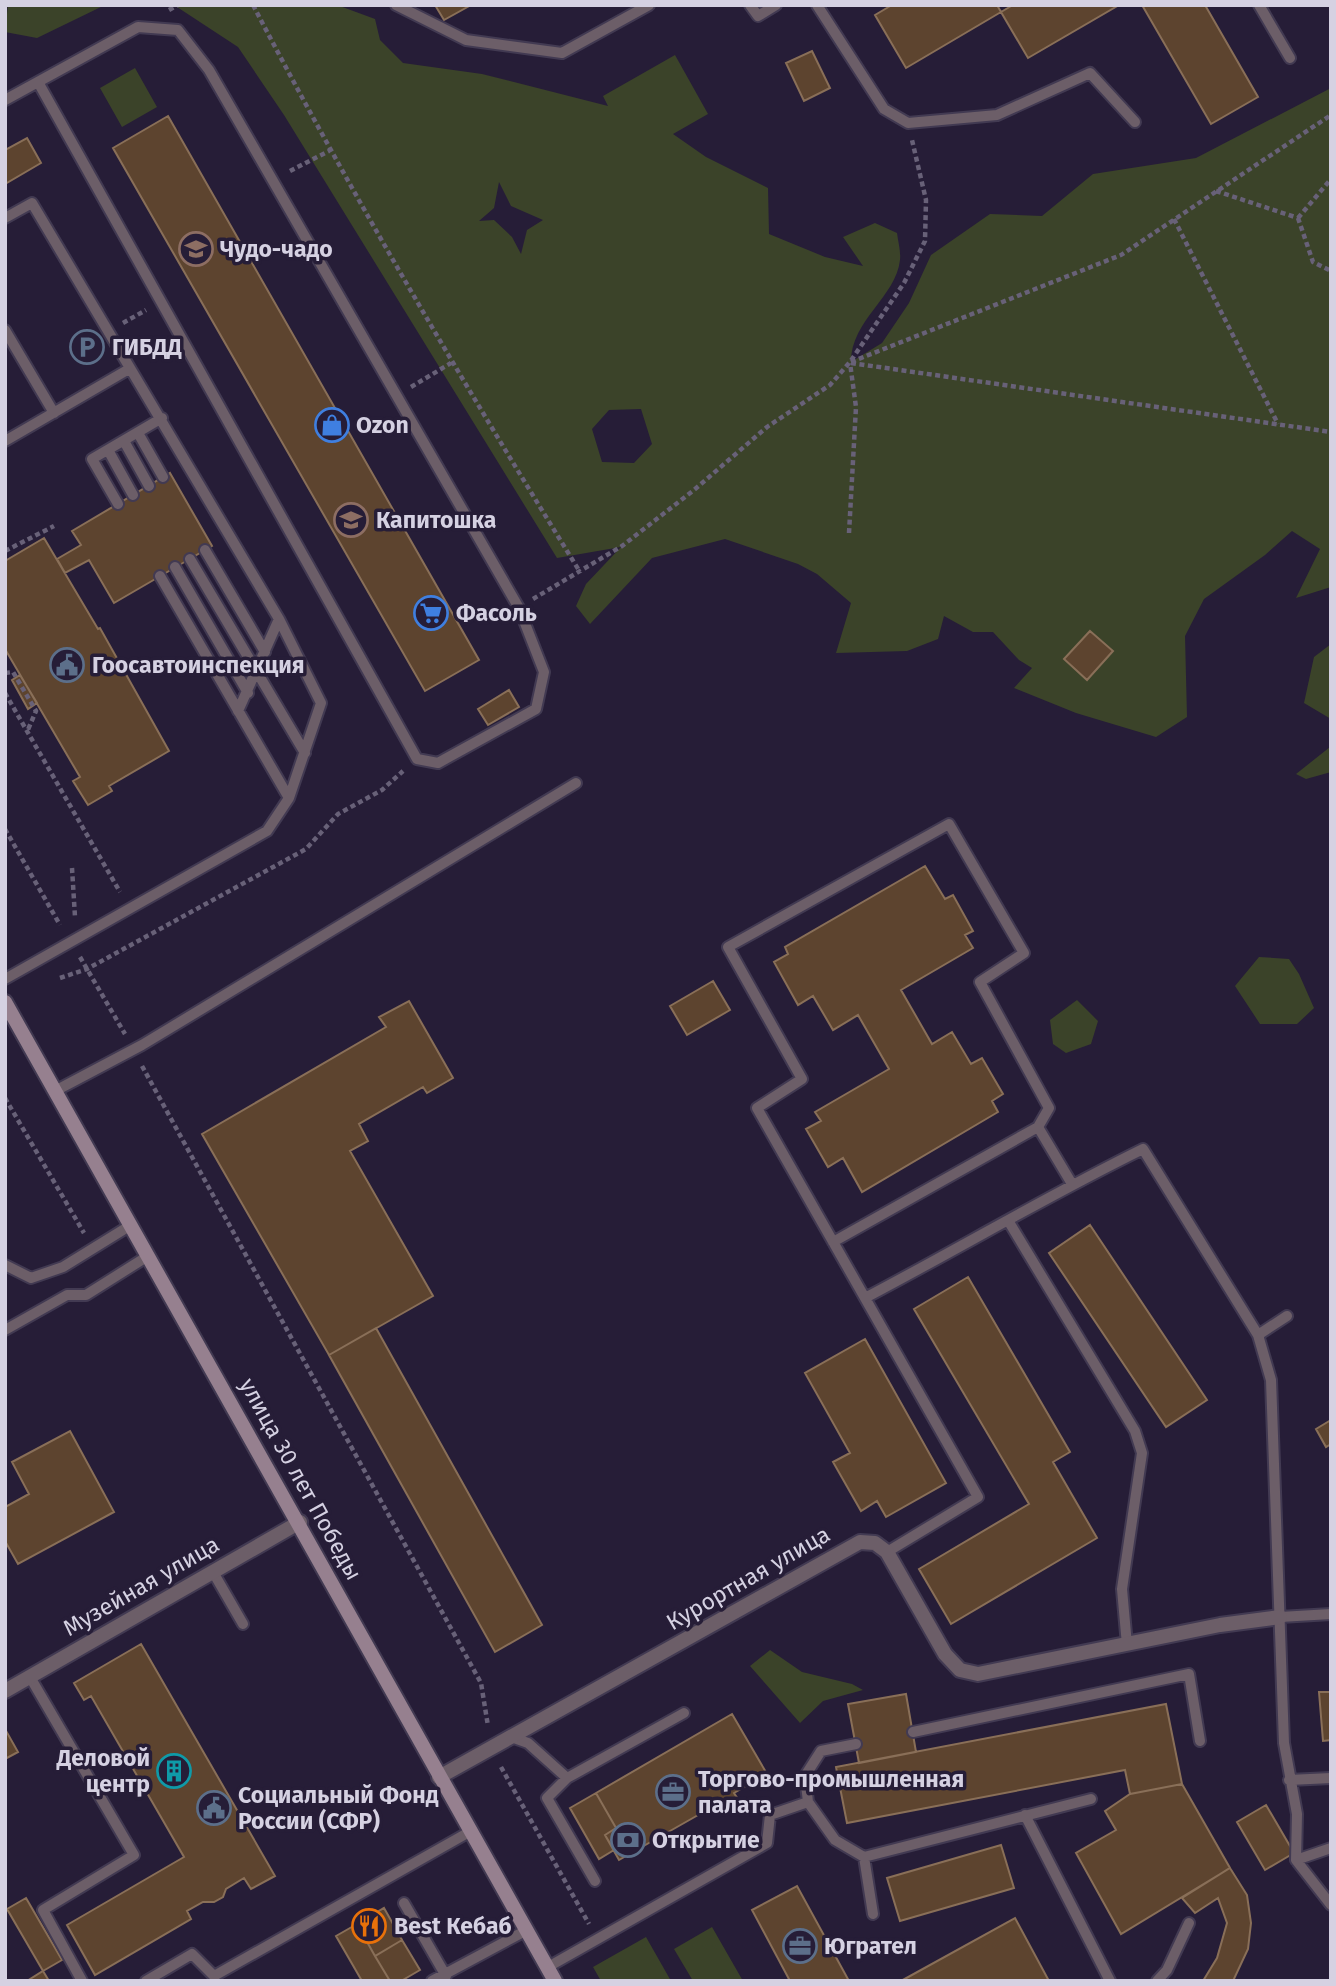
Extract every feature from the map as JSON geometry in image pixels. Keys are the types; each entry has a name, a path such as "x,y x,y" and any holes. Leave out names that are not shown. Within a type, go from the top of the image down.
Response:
{"main road":[{"name":"улица 30 лет Победы","path":"5,1002 300,1522 439,1777 551,1974"}],"street":[{"name":"Музейная улица","path":"5,1691 300,1522"},
{"name":"Курортная улица","path":"439,1777 514,1738 842,1549 860,1542 875,1543 887,1552"},
{"path":"887,1552 945,1654 960,1670 978,1674 1220,1625 1280,1617"}],"lane":[{"path":"396,5 466,40 562,53 649,5"},
{"path":"750,5 758,16 776,5"},
{"path":"817,5 884,109 908,122 997,115 1090,73 1135,122"},
{"path":"1259,5 1290,58"},
{"path":"5,100 138,27 178,30 209,71 270,181 398,395 519,608 544,672 536,709 438,763 417,759 38,82"},
{"path":"5,218 32,203 279,619 321,704 289,798 267,831 5,979"},
{"path":"5,330 54,413"},
{"path":"5,441 129,369"},
{"path":"118,504 92,460 162,418"},
{"path":"138,433 163,477"},
{"path":"124,441 149,486"},
{"path":"108,450 134,495"},
{"path":"205,550 265,652"},
{"path":"190,559 304,753"},
{"path":"175,567 248,693"},
{"path":"160,576 289,798"},
{"path":"239,711 279,619"},
{"path":"55,1091 134,1049 576,783"},
{"path":"833,1242 1038,1127 1049,1108 980,982 1024,953 949,824 728,947 802,1079 757,1108 833,1242 978,1497 887,1552"},
{"path":"1038,1127 1072,1184"},
{"path":"865,1298 1009,1222 1072,1184 1143,1149 1258,1335 1271,1380 1284,1743 1297,1814 1296,1860 1331,1905"},
{"path":"1009,1222 1135,1431 1142,1453 1122,1589 1127,1645"},
{"path":"5,1265 31,1278 63,1267 131,1224"},
{"path":"5,1330 67,1295 86,1295 148,1256"},
{"path":"1258,1335 1287,1316"},
{"path":"213,1572 243,1624"},
{"path":"1280,1617 1331,1614"},
{"path":"913,1732 1189,1674 1200,1741"},
{"path":"30,1677 134,1855 43,1910 82,1981"},
{"path":"595,1881 547,1798 567,1778 684,1713"},
{"path":"514,1738 528,1743 567,1778"},
{"path":"856,1744 821,1751 806,1776 808,1802 835,1840 864,1857 1091,1799"},
{"path":"1289,1780 1331,1778"},
{"path":"551,1974 597,1939 767,1843 770,1815 808,1802"},
{"path":"1025,1815 1110,1981"},
{"path":"146,1981 192,1954 214,1976 471,1831"},
{"path":"1296,1860 1331,1848"},
{"path":"864,1857 873,1914"},
{"path":"404,1903 443,1978"},
{"path":"1157,1981 1167,1970 1189,1923"},
{"path":"432,1981 443,1978 525,1931"}],"path":[{"path":"253,5 329,151 451,363 580,572"},
{"path":"850,362 1121,255 1331,115"},
{"path":"519,608 622,546 767,427 830,385 850,362 904,283 925,241 926,200 908,122"},
{"path":"270,181 329,151"},
{"path":"1298,218 1331,179"},
{"path":"1216,191 1298,218"},
{"path":"1298,218 1313,262 1331,271"},
{"path":"1174,219 1278,425"},
{"path":"107,332 161,302"},
{"path":"850,362 1331,432"},
{"path":"849,533 856,407 850,362"},
{"path":"398,395 451,363"},
{"path":"5,551 54,526"},
{"path":"5,673 13,672 36,711 27,732"},
{"path":"5,693 120,893 109,899"},
{"path":"60,978 87,969 306,849 338,814 382,790 417,759"},
{"path":"5,829 134,1049 481,1684 491,1749 597,1939"},
{"path":"72,868 75,918"},
{"path":"61,927 86,912"},
{"path":"5,1098 93,1248"}],"green space":[{"path":"8,5 105,5 37,38 5,32"},
{"path":"174,5 337,5 375,19 380,40 403,63 482,74 608,106 603,96 675,55 708,114 673,134 706,157 768,188 769,234 825,257 863,266 843,237 875,223 897,233 900,257 897,273 858,334 851,362 882,343 909,303 931,255 990,214 1042,216 1093,174 1196,158 1331,88 1331,587 1296,598 1320,549 1292,531 1265,555 1204,599 1185,636 1187,717 1156,737 1076,713 1014,688 1032,668 1019,660 993,632 973,632 944,616 938,639 907,651 836,653 851,603 817,574 798,564 725,539 652,558 590,624 576,606 586,584 621,547 557,558 284,115 238,47","holes":["499,182 511,206 543,220 527,230 521,254 512,237 494,220 479,221 494,208","641,409 652,444 634,463 602,462 592,429 609,410","1090,631 1113,651 1087,680 1064,659"]},
{"path":"135,68 157,107 122,127 100,88"},
{"path":"1331,644 1331,719 1304,703 1314,657"},
{"path":"1330,747 1331,772 1306,779 1296,774"},
{"path":"1259,957 1289,959 1299,974 1314,1008 1297,1024 1260,1024 1235,986"},
{"path":"1077,1000 1098,1021 1091,1044 1066,1053 1053,1044 1050,1020"},
{"path":"770,1650 802,1672 852,1684 863,1690 823,1701 800,1723 750,1666"},
{"path":"712,1927 743,1981 693,1981 674,1949"},
{"path":"646,1937 671,1981 601,1981 593,1967"}],"building":[{"path":"435,5 471,5 444,20"},
{"path":"892,5 997,5 1001,12 906,68 875,15"},
{"path":"1013,5 1119,5 1028,58 1001,12"},
{"path":"1142,5 1205,5 1258,97 1211,124"},
{"path":"812,51 830,88 804,101 786,63"},
{"path":"168,116 479,660 425,691 113,148"},
{"path":"27,138 41,163 5,184 5,150"},
{"path":"170,473 212,546 114,603 89,560 65,573 57,559 81,545 72,531"},
{"name":"Гоосавтоинспекция","path":"44,538 98,629 100,628 169,751 109,786 112,791 88,805 73,781 80,777 5,649 5,561"},
{"path":"1090,631 1113,651 1087,680 1064,659"},
{"path":"20,675 37,703 28,709 12,680"},
{"path":"509,690 519,707 488,725 478,709"},
{"path":"925,866 945,899 953,895 973,931 965,935 973,948 901,990 932,1044 952,1032 971,1064 982,1058 1003,1094 992,1101 998,1112 862,1192 843,1158 828,1167 806,1129 821,1121 815,1112 889,1069 858,1015 833,1030 813,996 798,1005 774,962 788,954 785,947"},
{"path":"713,981 730,1010 687,1035 670,1006"},
{"path":"409,1001 453,1078 427,1093 423,1087 359,1124 368,1141 350,1151 433,1296 329,1355 202,1134 386,1027 379,1017"},
{"path":"1090,1225 1207,1400 1166,1427 1049,1253"},
{"path":"968,1277 1070,1452 1053,1462 1097,1538 951,1624 919,1569 1029,1504 914,1309"},
{"path":"376,1328 542,1625 495,1652 329,1355"},
{"path":"865,1339 946,1483 886,1517 877,1501 861,1511 833,1462 850,1453 805,1373"},
{"path":"1331,1420 1331,1444 1326,1447 1316,1429"},
{"path":"70,1431 114,1512 18,1564 5,1541 5,1507 29,1494 12,1462"},
{"name":"Деловой центр","path":"141,1644 275,1876 251,1889 244,1878 226,1889 223,1897 214,1902 203,1902 187,1911 191,1919 95,1975 67,1925 184,1857 91,1696 84,1700 74,1683"},
{"path":"1319,1692 1331,1692 1331,1740 1323,1741"},
{"path":"906,1694 916,1752 859,1763 848,1704"},
{"path":"1166,1704 1182,1784 1130,1794 1125,1770 847,1823 836,1767"},
{"path":"732,1714 767,1774 734,1793 741,1804 727,1812 721,1802 619,1860 605,1835 616,1828 596,1793"},
{"path":"5,1729 18,1752 5,1759"},
{"path":"1182,1784 1230,1868 1121,1934 1076,1853 1116,1830 1105,1811 1130,1794"},
{"path":"596,1793 616,1828 605,1835 614,1850 599,1859 570,1808"},
{"path":"1266,1805 1294,1853 1265,1870 1237,1822"},
{"path":"1001,1845 1014,1888 900,1921 887,1878"},
{"path":"1230,1868 1247,1895 1251,1923 1248,1949 1233,1981 1203,1981 1217,1958 1227,1923 1218,1898 1195,1913 1182,1898"},
{"name":"Югрател","path":"797,1886 849,1981 790,1981 752,1910"},
{"path":"26,1898 62,1960 43,1971 7,1909"},
{"path":"384,1908 402,1940 375,1956 357,1924"},
{"name":"Югрател","path":"1015,1918 1049,1981 901,1981"},
{"path":"357,1924 390,1981 362,1981 336,1936"},
{"path":"402,1940 420,1970 401,1981 390,1981 375,1956"},
{"path":"43,1971 49,1981 27,1981"}],"place":[{"name":"Чудо-чадо","path":"196,249"},
{"name":"ГИБДД","path":"87,347"},
{"name":"Ozon","path":"332,425"},
{"name":"Капитошка","path":"351,520"},
{"name":"Фасоль","path":"431,613"},
{"name":"Гоосавтоинспекция","path":"67,665"},
{"name":"Деловой центр","path":"174,1771"},
{"name":"Торгово-промышленная палата","path":"673,1792"},
{"name":"Социальный Фонд России (СФР)","path":"214,1808"},
{"name":"Открытие","path":"628,1840"},
{"name":"Best Кебаб","path":"369,1926"},
{"name":"Югрател","path":"800,1946"}]}
